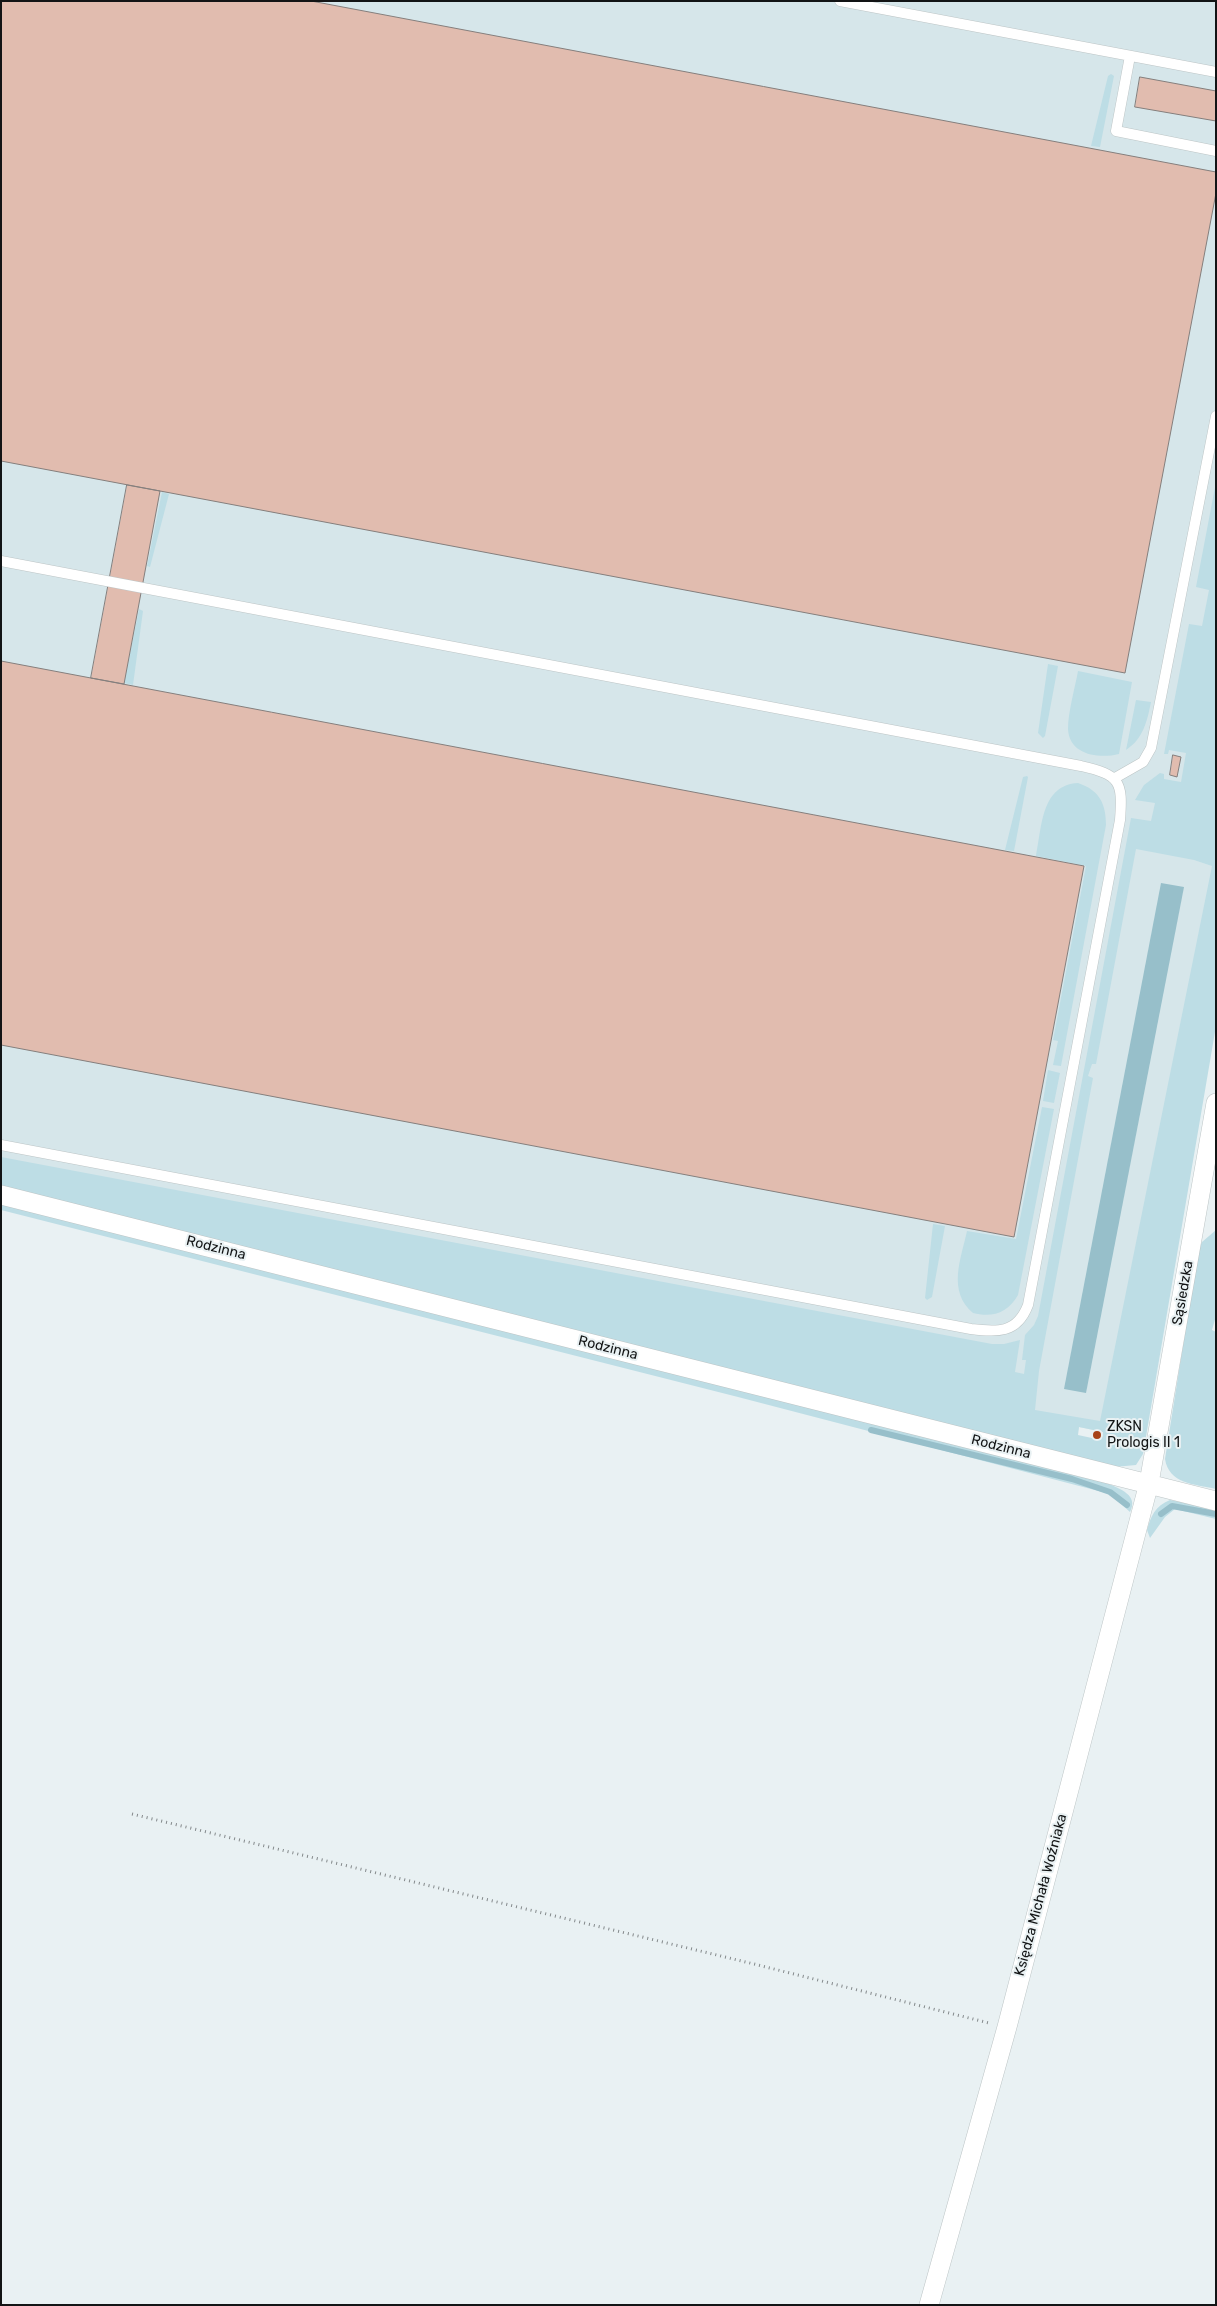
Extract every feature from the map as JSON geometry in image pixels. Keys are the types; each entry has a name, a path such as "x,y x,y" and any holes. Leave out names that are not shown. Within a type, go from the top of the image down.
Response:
{"street":[{"name":"Sąsiedzka","path":"1149,1483 1216,1103"},
{"name":"Rodzinna","path":"1,1194 1216,1501"},
{"name":"Księdza Michała Woźniaka","path":"929,2305 1006,2027 1149,1483"}],"lane":[{"path":"840,1 1216,72"},
{"path":"1130,56 1116,131 1216,151"},
{"path":"1115,778 1144,762 1151,748 1216,416"},
{"path":"1,561 1081,766 1103,772 1115,778 1122,794 1120,820 1028,1306 1022,1319 1004,1329 987,1331 961,1327 1,1145"}],"path":[{"path":"132,1814 745,1961 1006,2027"}],"shaded area":[{"path":"1,1 1216,1 1216,873 1103,1432 1079,1427 1076,1439 1,1171"},
{"path":"1111,74 1114,76 1100,147 1091,146 1108,76"},
{"path":"1216,482 1216,1026 1143,1454 1136,1465 1114,1467 1,1186 1,1157 992,1344 1004,1344 1020,1340 1015,1372 1024,1374 1026,1360 1022,1360 1025,1335 1034,1325 1038,1316 1131,818 1151,821 1155,803 1135,800 1144,785 1160,773 1164,774 1164,779 1181,782 1186,753 1169,750 1168,754 1164,754 1189,624 1202,626 1209,590 1196,587","holes":["1136,849 1194,860 1212,866 1100,1421 1035,1410 1039,1371 1093,1078 1088,1076 1092,1064 1096,1064","1079,1427 1103,1432 1101,1440 1078,1435"]},
{"path":"162,492 169,494 150,567 147,566"},
{"path":"139,609 143,611 133,685 124,683"},
{"path":"1048,664 1058,666 1045,736 1043,738 1038,733"},
{"path":"1078,671 1132,682 1119,754 1103,756 1086,753 1079,750 1070,738 1068,729 1069,715"},
{"path":"1136,700 1151,702 1146,723 1137,741 1126,750"},
{"path":"1027,776 1014,851 1005,850 1023,777"},
{"path":"1078,783 1091,789 1100,798 1105,810 1106,825 1061,1066 1053,1065 1058,1041 1053,1040 1086,866 1036,856 1042,821 1050,799 1057,791"},
{"path":"1161,883 1184,887 1086,1393 1064,1389"},
{"path":"1048,1070 1060,1073 1054,1103 1043,1101"},
{"path":"1042,1107 1054,1109 1018,1295 1009,1306 999,1313 987,1315 973,1313 960,1295 958,1285 959,1263 967,1231 1016,1239"},
{"path":"1,1202 1107,1483 1127,1493 1132,1501 1132,1506 1130,1512 1110,1494 738,1397 1,1210"},
{"path":"933,1224 945,1226 932,1297 927,1300 925,1298"},
{"path":"1216,1230 1216,1316 1212,1330 1216,1332 1216,1489 1191,1484 1177,1478 1167,1467 1165,1459 1198,1251 1202,1242"},
{"path":"1170,1500 1216,1509 1216,1519 1175,1509 1165,1517 1150,1538 1147,1530 1152,1516 1157,1508"}],"building":[{"path":"1,1 311,1 1216,172 1216,193 1125,673 1,461"},
{"path":"1140,77 1216,91 1216,121 1135,107"},
{"path":"127,485 160,491 124,684 91,678"},
{"path":"1,661 1084,866 1014,1237 1,1045"},
{"path":"1173,755 1181,757 1177,777 1170,775"}],"waterway":[{"path":"871,1430 1072,1479 1110,1492 1127,1505"},
{"path":"1161,1514 1172,1506 1216,1514"}],"place":[{"name":"ZKSN Prologis II 1","path":"1097,1435"}]}
